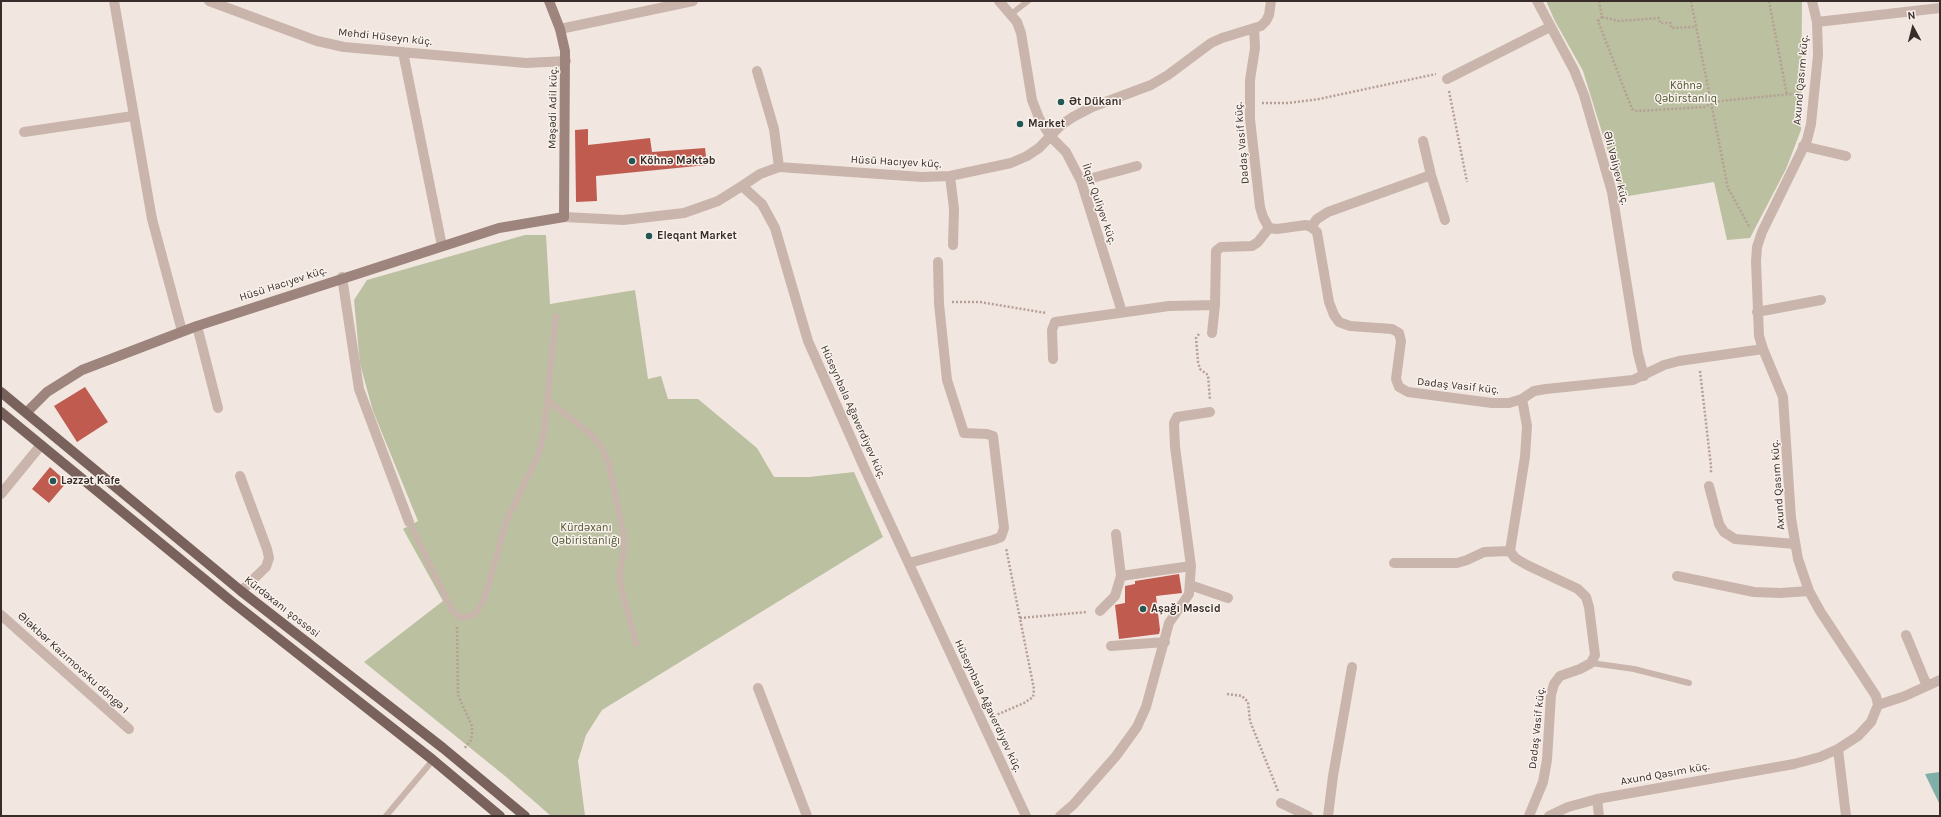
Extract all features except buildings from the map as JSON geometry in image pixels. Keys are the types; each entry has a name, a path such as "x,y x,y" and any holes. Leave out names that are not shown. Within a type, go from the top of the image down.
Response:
{"main road":[{"name":"Kürdəxanı şossesi","path":"1,392 241,591 457,759 525,816"},
{"path":"1,412 232,601 433,760 500,816"},
{"path":"17,424 27,412"},
{"path":"433,760 443,748"}],"street":[{"path":"114,1 152,219 182,331"},
{"name":"Mehdi Hüseyn küç.","path":"209,1 317,41 344,47 526,63 566,61"},
{"name":"Məşədi Adil küç.","path":"549,1 560,29 566,61 564,217"},
{"path":"560,29 693,1"},
{"name":"İlqar Quliyev küç.","path":"999,1 1022,33 1032,100 1039,118 1050,136 1066,152 1081,181 1122,312"},
{"path":"1254,28 1266,21 1271,1"},
{"name":"Əli Vəliyev küç.","path":"1537,1 1574,70 1582,89 1612,192 1638,354 1644,376"},
{"path":"1812,1 1817,22"},
{"name":"Axund Qasım küç.","path":"1549,816 1568,807 1597,799 1794,764 1820,757 1838,749 1858,736 1871,722 1878,705 1876,696 1867,680 1820,611 1809,591 1798,559 1791,518 1786,413 1783,397 1759,336 1756,261 1760,239 1803,146 1811,124 1818,48 1817,22 1940,8"},
{"path":"1447,79 1550,27"},
{"name":"Dadaş Vasif küç.","path":"1254,28 1255,40 1250,80 1250,102 1260,208 1269,228"},
{"name":"Hüsü Hacıyev küç.","path":"742,186 760,174 778,167 922,177 950,176 1011,163 1027,156 1039,148 1061,125 1092,107 1151,85 1168,75 1216,41 1254,28"},
{"path":"403,52 442,246"},
{"path":"757,71 774,129 778,167"},
{"path":"24,132 133,116"},
{"path":"1423,141 1431,175 1445,220"},
{"path":"1803,146 1846,156"},
{"path":"1081,181 1137,166"},
{"path":"1212,333 1215,305 1216,251 1220,247 1252,246 1258,242 1269,228 1277,229 1301,225 1311,227 1317,219 1328,212 1431,175"},
{"path":"950,176 954,209 953,245"},
{"path":"564,217 623,220 684,212 718,201 742,186"},
{"name":"Hüseynbala Ağaverdiyev küç.","path":"742,186 762,204 770,214 808,341 863,465 1026,816"},
{"name":"Hüsü Hacıyev küç.","path":"27,412 47,392 82,370 182,331 342,277 499,228 564,217"},
{"name":"Dadaş Vasif küç.","path":"1311,227 1319,238 1329,302 1334,315 1339,322 1350,326 1392,328 1399,333 1401,341 1396,379 1399,387 1408,392 1492,403 1509,403 1522,399"},
{"path":"909,563 1001,537 1004,528 995,441 993,436 987,434 968,435 964,433 947,380 939,304 938,262"},
{"path":"342,277 359,389 409,522"},
{"path":"1757,312 1822,300"},
{"path":"1053,359 1052,330 1055,322 1169,306 1215,305"},
{"path":"197,326 218,408"},
{"path":"1591,662 1595,655 1595,643 1586,597 1578,589 1515,558 1510,551 1525,457 1526,420 1522,399 1534,391 1633,380 1664,365 1698,358 1763,349"},
{"path":"1060,816 1073,805 1116,756 1137,727 1146,707 1169,623 1188,594 1191,566 1175,447 1174,423 1177,417 1210,412"},
{"path":"1,494 41,445"},
{"path":"240,476 268,548 269,558 266,567 241,591"},
{"path":"1709,486 1719,524 1724,532 1735,539 1795,544"},
{"path":"1100,611 1115,596 1121,576 1116,534"},
{"path":"1394,563 1456,562 1467,560 1484,552 1510,551"},
{"path":"1121,576 1191,566"},
{"path":"1677,576 1754,592 1780,593 1809,591"},
{"path":"1190,585 1228,598"},
{"name":"Ələkbər Kazımovsku döngə 1","path":"1,614 129,729"},
{"path":"1906,635 1927,686"},
{"path":"1110,646 1165,642"},
{"name":"Dadaş Vasif küç.","path":"1529,816 1544,775 1547,760 1551,695 1554,684 1560,676 1580,669 1591,662"},
{"path":"1328,816 1333,776 1352,668"},
{"path":"1878,705 1940,680"},
{"path":"758,688 807,816"},
{"path":"1838,749 1846,816"},
{"path":"1597,799 1599,816"},
{"path":"1281,803 1308,816"}],"lane":[{"path":"1010,15 1028,1"},
{"path":"409,522 452,610 460,618 473,615 484,600 506,522 538,455 544,432 556,316"},
{"path":"547,400 593,436 602,448 609,464 624,537 620,582 636,644"},
{"path":"1591,662 1634,669 1690,683"},
{"path":"386,816 433,760"}],"path":[{"path":"1599,1 1602,17"},
{"path":"1691,1 1728,188 1746,223 1760,239"},
{"path":"1769,1 1786,95"},
{"path":"1602,17 1619,21 1659,18 1660,23 1671,23 1671,28 1694,27"},
{"path":"1602,17 1598,21 1632,109 1637,111 1704,107 1711,103 1814,92"},
{"path":"1250,102 1288,103 1319,99 1439,74 1443,75 1447,79 1467,182"},
{"path":"939,304 956,301 995,304 1048,314 1055,322"},
{"path":"1210,412 1208,375 1200,369 1196,338 1199,334 1212,333"},
{"path":"1698,358 1711,466 1709,486"},
{"path":"983,721 1024,703 1033,697 1034,689 1007,552 1001,537"},
{"path":"1020,618 1100,611"},
{"path":"457,759 471,740 472,733 472,726 458,695 456,630 460,618"},
{"path":"1227,694 1242,696 1248,702 1250,721 1275,783 1281,803"}],"green space":[{"name":"Köhnə Qəbirstanlıq","path":"1546,1 1802,1 1801,130 1786,169 1750,238 1727,240 1714,182 1622,197 1583,71 1555,21"},
{"name":"Kürdəxanı Qəbiristanlığı","path":"525,235 546,235 550,304 635,290 648,379 661,376 668,399 698,399 757,448 774,477 809,477 854,472 883,537 602,710 586,735 578,761 585,816 551,816 505,776 364,662 443,601 403,529 418,521 373,411 360,364 354,300 367,280"}],"water":[{"path":"1940,772 1940,805 1925,774"}],"place":[{"name":"Ət Dükanı","path":"1061,102"},
{"name":"Market","path":"1020,124"},
{"name":"Köhnə Məktəb","path":"632,161"},
{"name":"Eleqant Market","path":"649,236"},
{"name":"Ləzzət Kafe","path":"53,481"},
{"name":"Aşağı Məscid","path":"1143,609"}]}
